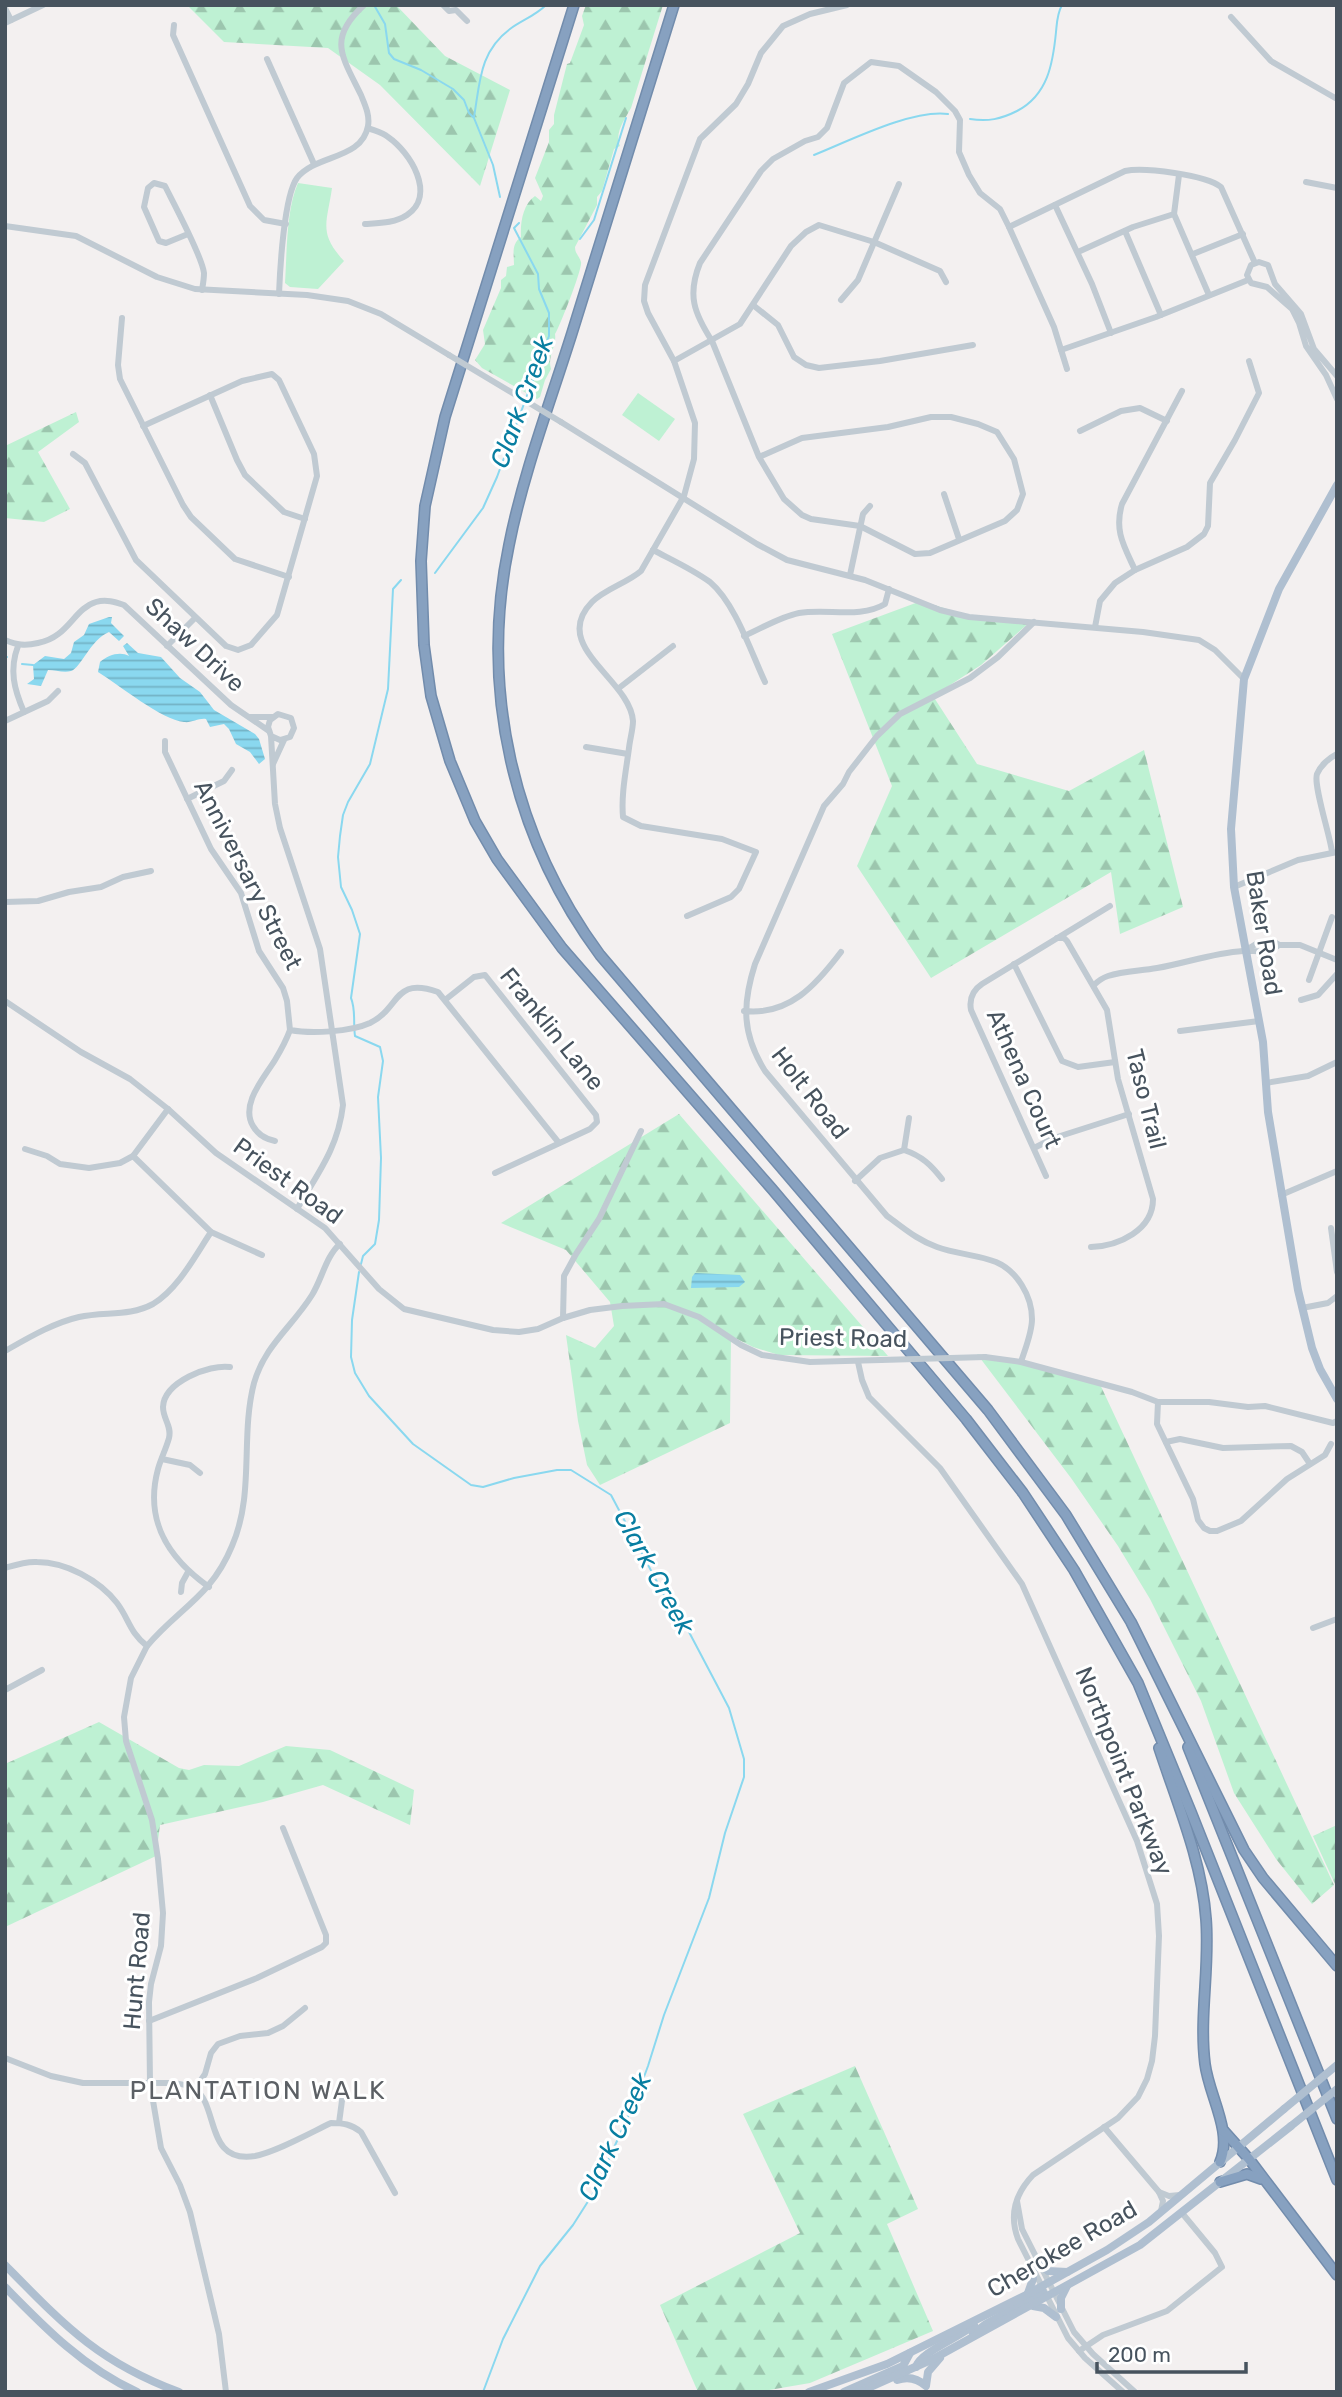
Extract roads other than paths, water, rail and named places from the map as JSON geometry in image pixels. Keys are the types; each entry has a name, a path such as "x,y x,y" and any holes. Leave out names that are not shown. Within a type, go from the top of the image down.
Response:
{"highway":[{"path":"574,5 445,417 425,506 421,561 424,645 431,695 441,734 459,785 497,859 562,948 772,1189 1010,1474 1074,1570 1138,1683 1337,2180"},
{"path":"674,5 519,507 503,579 498,654 501,707 511,764 529,825 565,903 600,955 988,1410 1033,1469 1092,1555 1153,1665 1244,1850 1263,1878 1337,1966"},
{"path":"1153,1665 1337,2119"},
{"path":"1138,1683 1191,1846 1204,1899 1207,1937 1205,2064 1223,2129 1225,2149 1220,2162"},
{"path":"1223,2129 1239,2146 1337,2275"},
{"path":"1220,2182 1247,2174 1263,2179"}],"main road":[{"name":"Baker Road","path":"1337,485 1279,589 1244,679 1231,829 1234,887 1259,1021 1268,1112 1302,1308 1320,1369 1337,1399"},
{"name":"Cherokee Road","path":"859,2392 916,2367 1030,2307 1069,2272 1125,2239 1161,2211 1337,2065"},
{"name":"Cherokee Road","path":"809,2392 852,2378 909,2353 1026,2295 1067,2286 1140,2245 1337,2089"},
{"path":"5,2265 53,2315 93,2348 139,2376 179,2392"},
{"path":"1026,2295 1033,2283 1036,2266 1052,2272 1069,2272"},
{"path":"1030,2307 1059,2313 1067,2286"},
{"path":"5,2287 66,2347 99,2371 137,2392"},
{"path":"967,2341 986,2324 1047,2291"},
{"path":"916,2367 922,2356 954,2340 984,2316"},
{"path":"869,2392 906,2377 914,2378 926,2386 928,2372 948,2351"},
{"path":"844,2392 904,2366 909,2353"}],"street":[{"path":"5,8 8,22 43,5"},
{"path":"279,294 292,187 299,175 314,164 352,149 360,142 368,128 368,112 341,46 346,25 364,5"},
{"path":"443,5 449,11 458,8 467,21"},
{"path":"687,916 731,897 739,889 756,852 722,839 641,826 623,817 622,800 633,721 626,699 619,688 586,653 580,628 583,612 595,599 631,580 641,571 684,496 694,459 695,423 674,361 648,313 645,285 700,139 736,104 761,53 783,26 810,14 847,5"},
{"path":"1231,17 1271,61 1337,99"},
{"path":"174,25 173,35 250,206 264,220 286,224"},
{"path":"267,59 314,164"},
{"path":"759,457 802,438 887,427 931,417 951,417 997,432 1006,444 1020,477 1023,494 1017,509 1005,521 930,553 915,554 860,526 811,519 796,511 784,499 759,457 712,341 701,324 692,293 700,263 761,171 789,149 818,137 827,128 844,83 871,62 899,66 936,92 955,111 960,120 959,152 969,175 981,192 1000,209 1009,227 1045,307 1067,369"},
{"path":"365,224 398,220 410,214 418,203 421,191 418,174 396,144 386,135 368,128"},
{"path":"1009,227 1125,171 1141,169 1205,179 1221,187 1255,263"},
{"path":"1179,176 1174,214 1209,295"},
{"path":"1306,182 1337,188"},
{"path":"188,234 166,243 159,241 144,207 148,188 153,183 165,186 188,234 203,269 202,290"},
{"path":"841,300 858,279 899,184"},
{"path":"1055,205 1078,252 1111,333"},
{"path":"1078,252 1125,230 1174,214"},
{"path":"674,361 740,324 791,246 806,232 819,225 874,242 940,271 946,282"},
{"path":"5,226 76,236 157,277 202,290 316,296 348,301 381,314 787,560 850,575 940,610 969,617 1095,627 1199,640 1215,650 1244,679"},
{"path":"1125,230 1161,315"},
{"path":"1193,254 1243,234"},
{"path":"1255,263 1248,270 1248,279 1255,286 1263,286 1275,293 1292,309 1306,346 1337,399"},
{"path":"1255,263 1268,265 1272,279 1301,314 1314,349 1336,375 1329,382"},
{"path":"1061,350 1161,315 1248,279"},
{"path":"1263,286 1272,279"},
{"path":"753,304 778,325 794,357 806,365 819,368 973,345"},
{"path":"122,318 119,375 183,505 195,521 239,562 289,577"},
{"path":"1095,627 1100,601 1115,583 1136,570 1187,547 1204,534 1208,526 1209,483 1236,440 1259,393 1249,360"},
{"path":"73,454 85,463 132,555 226,646 238,650 247,648 277,615 317,476 314,454 279,380 268,374 210,395 143,426"},
{"path":"1136,570 1119,532 1118,518 1122,504 1182,391"},
{"path":"210,395 245,475 284,512 304,519"},
{"path":"1080,431 1121,411 1140,408 1167,421"},
{"path":"944,494 959,540"},
{"path":"850,575 863,514 870,506"},
{"path":"653,550 690,569 711,584 725,599 765,682"},
{"path":"744,636 786,616 802,612 874,611 885,604 889,589"},
{"name":"Shaw Drive","path":"18,646 53,639 85,608 96,602 109,600 124,605 231,705 270,733"},
{"path":"167,646 195,618"},
{"name":"Holt Road","path":"1021,1362 1032,1319 1029,1297 1015,1276 995,1261 937,1247 908,1233 887,1216 765,1071 755,1056 744,1011 746,990 755,964 824,806 877,736 900,714 970,678 998,657 1034,622"},
{"path":"5,640 18,646 12,678 24,712"},
{"path":"619,688 673,646"},
{"path":"5,720 48,701 58,691"},
{"path":"273,764 284,740 292,734 293,721 282,714 272,717 269,723 273,792 277,815 320,949 342,1105 340,1128 332,1150 297,1209"},
{"name":"Shaw Drive","path":"250,717 272,717"},
{"path":"270,733 277,739 284,740"},
{"name":"Anniversary Street","path":"165,740 165,752 211,849 241,894 259,951 283,988 290,1030"},
{"path":"586,747 628,754"},
{"path":"1234,887 1298,860 1334,852 1316,783 1317,773 1337,754"},
{"path":"187,799 224,781 232,770"},
{"path":"5,902 38,901 69,891 101,887 122,877 150,871"},
{"name":"Athena Court","path":"1046,1175 970,1006 973,994 979,986 1110,906"},
{"path":"1309,980 1332,917"},
{"name":"Taso Trail","path":"1057,938 1067,941 1107,1010 1115,1062 1152,1192 1152,1212 1139,1231 1103,1246 1091,1247"},
{"path":"1094,985 1109,976 1159,968 1205,956 1246,950 1274,950 1279,945 1300,945 1337,960"},
{"path":"744,1011 761,1013 806,993 841,952"},
{"path":"1014,964 1062,1061 1078,1067 1115,1062"},
{"path":"1301,1000 1318,995 1337,974"},
{"name":"Franklin Lane","path":"445,1000 474,976 485,975 594,1111 597,1119 594,1127 495,1173"},
{"path":"275,1141 261,1137 254,1130 248,1111 290,1030 307,1034 357,1026 375,1020 404,991 413,986 438,992 559,1143"},
{"name":"Priest Road","path":"5,1001 80,1051 130,1079 216,1153 325,1228 387,1297 404,1310 503,1332 538,1329 590,1310 664,1304 699,1317 741,1345 762,1355 802,1361 859,1362 985,1357 1021,1362 1132,1392 1158,1402 1265,1406 1334,1423 1337,1421"},
{"path":"1180,1031 1259,1021"},
{"path":"1266,1083 1308,1076 1337,1062"},
{"path":"25,1149 47,1156 60,1164 89,1168 112,1165 133,1156 167,1109"},
{"path":"1034,1148 1054,1138 1129,1114"},
{"path":"904,1150 909,1118"},
{"path":"563,1318 564,1276 599,1219 641,1131"},
{"path":"855,1181 880,1158 904,1150 918,1154 942,1179"},
{"path":"133,1156 211,1232 262,1255"},
{"path":"1281,1195 1337,1171"},
{"path":"1331,1228 1337,1272"},
{"path":"5,1351 68,1320 91,1315 127,1313 152,1304 175,1283 211,1232"},
{"name":"Hunt Road","path":"226,2392 219,2333 190,2212 161,2148 150,2083 151,1984 161,1946 163,1913 152,1820 129,1752 124,1717 131,1678 147,1646 209,1587 232,1547 247,1489 251,1396 257,1374 275,1339 313,1294 331,1255 340,1244"},
{"path":"1302,1308 1328,1303 1337,1296"},
{"name":"Northpoint Parkway","path":"859,1362 862,1380 869,1396 940,1468 1022,1584 1142,1854 1157,1904 1159,1927 1154,2053 1147,2079 1138,2097 1125,2112 1038,2171 1017,2200 1020,2225 1036,2266 1079,2351 1123,2392"},
{"path":"209,1587 188,1572 175,1556 162,1534 154,1512 158,1470 170,1432 163,1406 172,1387 218,1366 230,1367"},
{"path":"1158,1402 1157,1424 1193,1499 1198,1520 1203,1528 1210,1531 1217,1531 1241,1521 1287,1479 1325,1455 1331,1444"},
{"path":"1166,1442 1180,1439 1223,1448 1291,1446 1302,1452 1310,1464"},
{"path":"162,1459 191,1465 200,1473"},
{"path":"5,1568 34,1561 48,1562 64,1566 81,1575 104,1588 126,1615 133,1634 147,1646"},
{"path":"181,1592 188,1572"},
{"path":"1313,1628 1337,1619"},
{"path":"5,1690 42,1670"},
{"path":"149,2021 257,1978 322,1947 326,1942 326,1935 283,1828"},
{"path":"195,2089 205,2074 211,2053 218,2044 240,2036 257,2035 276,2029 305,2008"},
{"path":"5,2058 67,2081 94,2084 174,2083 195,2089 204,2101 216,2137 223,2147 245,2157 258,2155 331,2123 354,2127 361,2132 395,2193"},
{"path":"339,2123 343,2093"},
{"path":"1104,2127 1159,2192 1163,2201 1161,2211"},
{"path":"1159,2192 1169,2196 1181,2195"},
{"path":"1079,2351 1108,2333 1167,2311 1222,2267 1215,2253 1182,2213"},
{"name":"Northpoint Parkway","path":"1059,2313 1086,2347 1135,2392"}],"water":[{"path":"112,617 111,623 124,636 119,641 109,632 96,641 75,669 65,672 48,670 41,686 27,684 34,679 33,665 45,656 64,659 71,653 74,642 84,635 89,624"},
{"path":"127,643 138,653 161,657 180,678 200,692 214,710 255,734 265,759 259,764 250,752 236,744 224,724 210,727 206,719 187,722 175,720 153,709 98,672 100,662 107,657 114,654 129,656 123,646"},
{"path":"695,1273 740,1275 745,1282 739,1287 691,1288"}],"waterway":[{"name":"Clark Creek","path":"374,5 385,24 389,53 394,59 421,70 453,89 464,100 493,165 500,197"},
{"path":"474,117 480,80 492,48 510,29 546,5"},
{"path":"970,119 989,120 1005,116 1017,111 1036,96 1051,66 1062,5"},
{"path":"814,155 899,121 917,116 948,114"},
{"path":"580,239 594,220 626,118"},
{"name":"Clark Creek","path":"435,573 483,508 549,336 549,313 539,289 538,274 514,228 519,223"},
{"name":"Clark Creek","path":"361,1264 363,1256 375,1244 379,1220 381,1158 378,1097 383,1061 380,1047 355,1036 351,998 360,934 341,887 338,857 343,815 370,764 388,689 393,589 401,580"},
{"path":"22,664 33,665"},
{"name":"Clark Creek","path":"359,1272 352,1320 351,1357 355,1373 369,1396 413,1444 471,1485 483,1487 514,1478 571,1470 611,1495 729,1708 744,1759 744,1777 725,1833 709,1898 664,2015 635,2101 594,2192 573,2225 540,2266 503,2339 483,2392"}],"district":[{"name":"PLANTATION WALK","path":"258,2090"}]}
